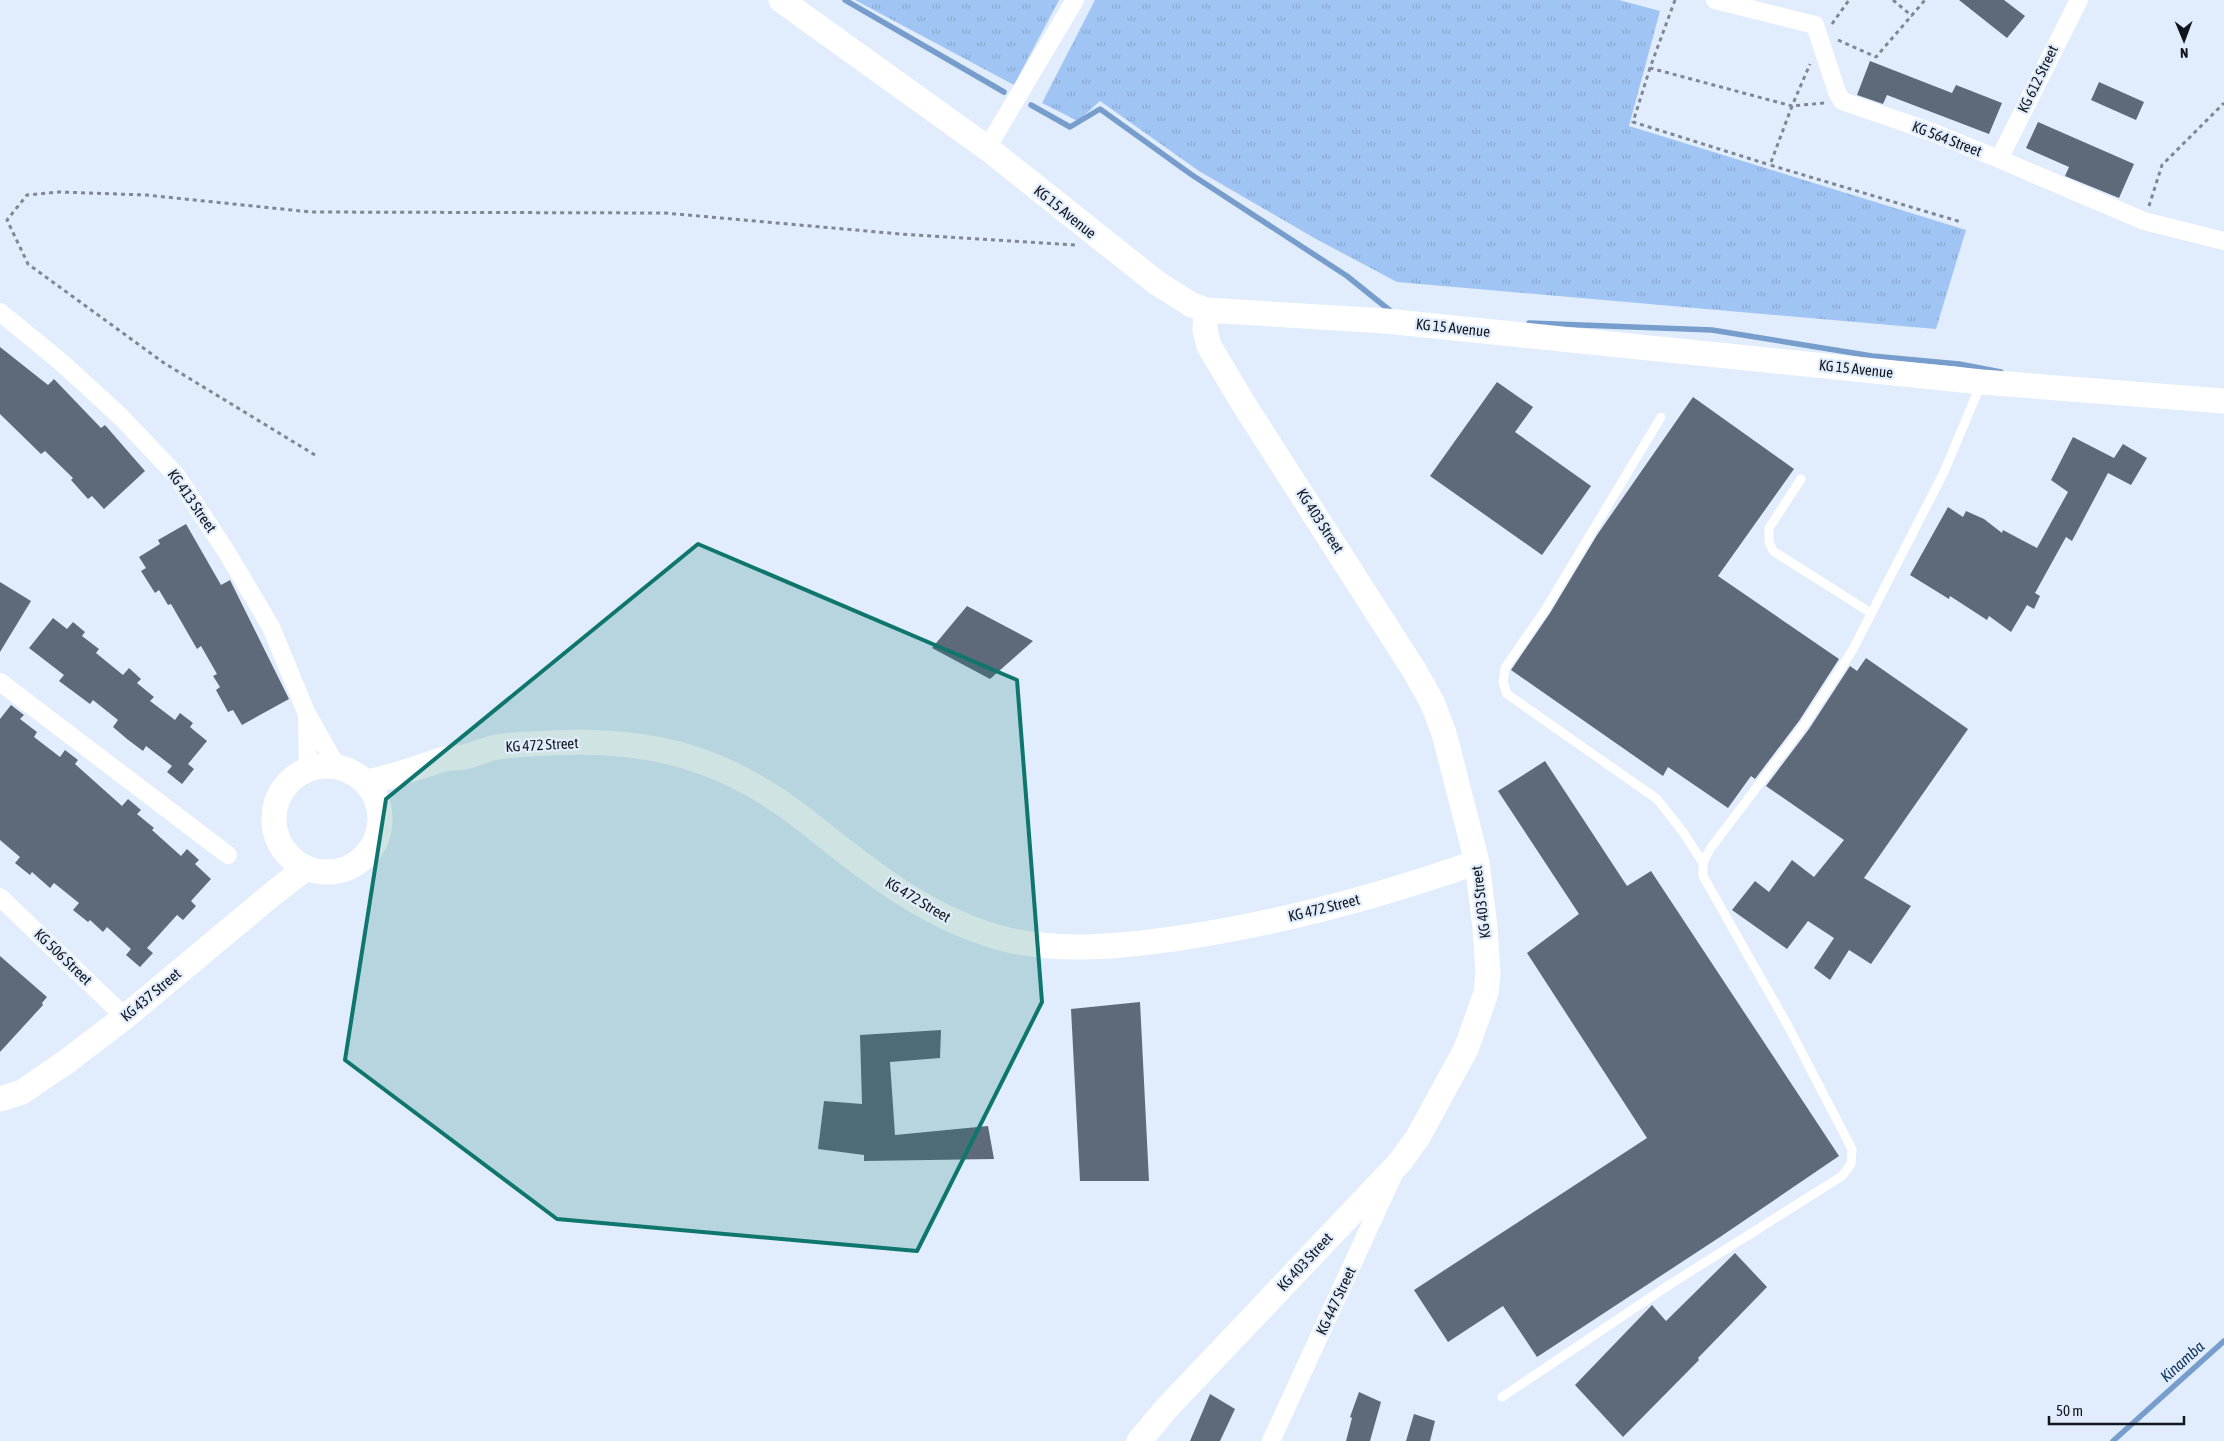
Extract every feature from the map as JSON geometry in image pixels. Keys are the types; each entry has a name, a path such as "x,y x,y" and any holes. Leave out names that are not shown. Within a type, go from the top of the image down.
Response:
{"main road":[{"name":"KG 15 Avenue","path":"781,0 987,148 1157,283 1192,305 1206,310 1386,321 1982,382 2224,401"},
{"name":"KG 403 Street","path":"1139,1441 1166,1409 1400,1162 1418,1137 1448,1086 1466,1049 1486,993 1488,973 1477,862 1444,733 1432,702 1409,662 1209,346 1205,330 1206,310"},
{"name":"KG 472 Street","path":"367,782 445,759 465,757 494,748 561,742 632,745 704,760 731,772 782,802 849,856 927,908 950,920 992,935 1014,941 1050,946 1137,943 1210,933 1318,911 1424,881 1477,862"},
{"path":"323,766 337,767 350,771 367,782 380,809 380,829 376,842 368,854 357,863 345,870 317,872 306,868 292,859 283,849 276,837 274,809 279,796 287,784 297,775 308,769 323,766"},
{"name":"KG 472 Street","path":"380,809 416,769"},
{"path":"275,892 283,849"},
{"name":"KG 437 Street","path":"11,1096 66,1062 125,1017 306,868"}],"street":[{"path":"987,148 1075,0"},
{"path":"1716,0 1816,25 1837,92 1842,101"},
{"name":"KG 612 Street","path":"1999,159 2079,0"},
{"name":"KG 564 Street","path":"1842,101 1932,132 2144,220 2224,241"},
{"name":"KG 413 Street","path":"0,312 60,362 121,417 176,475 226,551 271,627 306,712 337,767"},
{"path":"0,682 228,855"},
{"name":"KG 413 Street","path":"306,712 308,769"},
{"name":"KG 506 Street","path":"0,897 125,1017"},
{"name":"KG 447 Street","path":"1271,1441 1400,1162"}],"lane":[{"path":"1502,1397 1669,1285 1842,1176 1851,1164 1852,1148 1788,1026 1703,876 1703,863 1710,849 1804,725 1852,651 1944,472 1982,382"},
{"path":"1661,417 1545,610 1505,668 1503,682 1507,694 1657,799 1683,832 1703,863"},
{"path":"1801,479 1769,528 1769,542 1774,552 1871,614"}],"path":[{"path":"1676,0 1650,68 1633,122 1770,166 1961,222"},
{"path":"1893,0 1912,16"},
{"path":"1834,38 1876,57 1926,0"},
{"path":"1770,166 1813,56"},
{"path":"1650,68 1792,106 1842,101"},
{"path":"2144,220 2162,165 2224,103"},
{"path":"315,455 164,363 28,264 7,220 27,195 59,192 146,195 311,212 665,214 900,234 1110,247"}],"highlighted area":[{"path":"698,544 1017,680 1042,1002 917,1251 557,1219 345,1060 386,799"}],"green space":[{"path":"855,0 1059,0 1014,85"},
{"path":"1095,0 1619,0 1660,11 1629,126 1966,230 1936,329 1397,282 1316,239 1199,171 1100,101 1078,121 1042,103"}],"building":[{"path":"1959,0 2004,0 2025,16 2007,38"},
{"path":"1870,61 1952,93 1956,85 2002,103 1989,134 1887,95 1883,104 1857,95"},
{"path":"2099,82 2144,102 2136,120 2091,100"},
{"path":"2038,122 2134,164 2119,198 2065,176 2069,167 2026,148"},
{"path":"0,347 48,385 54,379 101,428 105,425 145,471 104,509 92,496 88,499 71,480 73,478 45,451 41,454 0,414"},
{"path":"1497,382 1533,407 1515,432 1591,486 1542,555 1430,476"},
{"path":"1693,397 1794,469 1718,576 1839,659 1799,721 1755,779 1751,776 1728,808 1668,767 1663,776 1511,670 1550,613 1597,535"},
{"path":"2073,437 2114,458 2123,444 2147,458 2131,485 2108,473 2072,541 2066,537 2035,593 2040,596 2034,609 2027,605 2011,632 1989,616 1987,620 1950,596 1949,599 1910,575 1948,507 1963,517 1966,511 1984,519 2002,533 2003,530 2037,548 2068,492 2051,480"},
{"path":"186,524 221,585 230,580 289,699 242,725 233,710 228,712 216,690 220,687 213,676 217,674 201,646 197,649 171,604 168,605 159,590 155,593 141,571 146,568 139,557 160,544 158,540"},
{"path":"0,582 31,601 0,652"},
{"path":"967,606 1033,641 990,679 932,648"},
{"path":"53,618 67,629 73,622 85,632 82,636 99,649 96,653 123,675 129,668 141,679 137,683 154,697 150,701 175,720 180,713 193,723 190,727 207,741 188,764 194,769 182,784 167,772 172,766 146,746 143,751 127,739 113,727 118,720 93,700 90,704 59,681 64,675 29,648"},
{"path":"1866,658 1968,729 1864,878 1911,906 1871,964 1849,950 1830,980 1814,968 1834,938 1808,921 1787,949 1732,910 1755,881 1769,892 1792,860 1814,877 1844,840 1766,786 1809,729 1850,666 1857,671"},
{"path":"11,705 24,715 20,719 37,732 34,737 60,757 65,750 78,760 75,764 122,806 128,799 141,810 137,814 154,828 152,830 181,856 187,849 199,860 195,864 211,879 191,901 196,906 183,920 177,915 147,948 153,953 140,967 126,955 131,949 107,927 103,932 90,920 88,922 73,910 79,903 54,883 50,888 32,872 30,875 15,863 20,857 0,840 0,719"},
{"path":"1545,761 1627,886 1651,871 1839,1156 1537,1357 1503,1306 1448,1342 1414,1290 1647,1138 1527,953 1579,914 1498,791"},
{"path":"0,956 47,997 42,1003 43,1005 0,1052"},
{"path":"1140,1002 1149,1181 1080,1181 1071,1009"},
{"path":"941,1030 940,1058 890,1062 895,1135 988,1126 994,1159 864,1161 864,1155 818,1149 824,1101 862,1104 860,1035"},
{"path":"1735,1253 1767,1287 1698,1358 1699,1360 1623,1437 1575,1385 1652,1305 1666,1321"},
{"path":"1359,1392 1381,1402 1370,1441 1346,1441 1352,1418 1350,1417"},
{"path":"1210,1394 1235,1409 1220,1441 1190,1441"},
{"path":"1414,1414 1435,1421 1430,1441 1406,1441"}],"waterway":[{"path":"845,0 1004,92"},
{"path":"1031,105 1070,127 1100,109 1192,175 1347,276 1393,313"},
{"path":"1529,323 1712,330 1872,356 1959,364 2001,372"},
{"name":"Kinamba","path":"2113,1441 2224,1341"}]}
